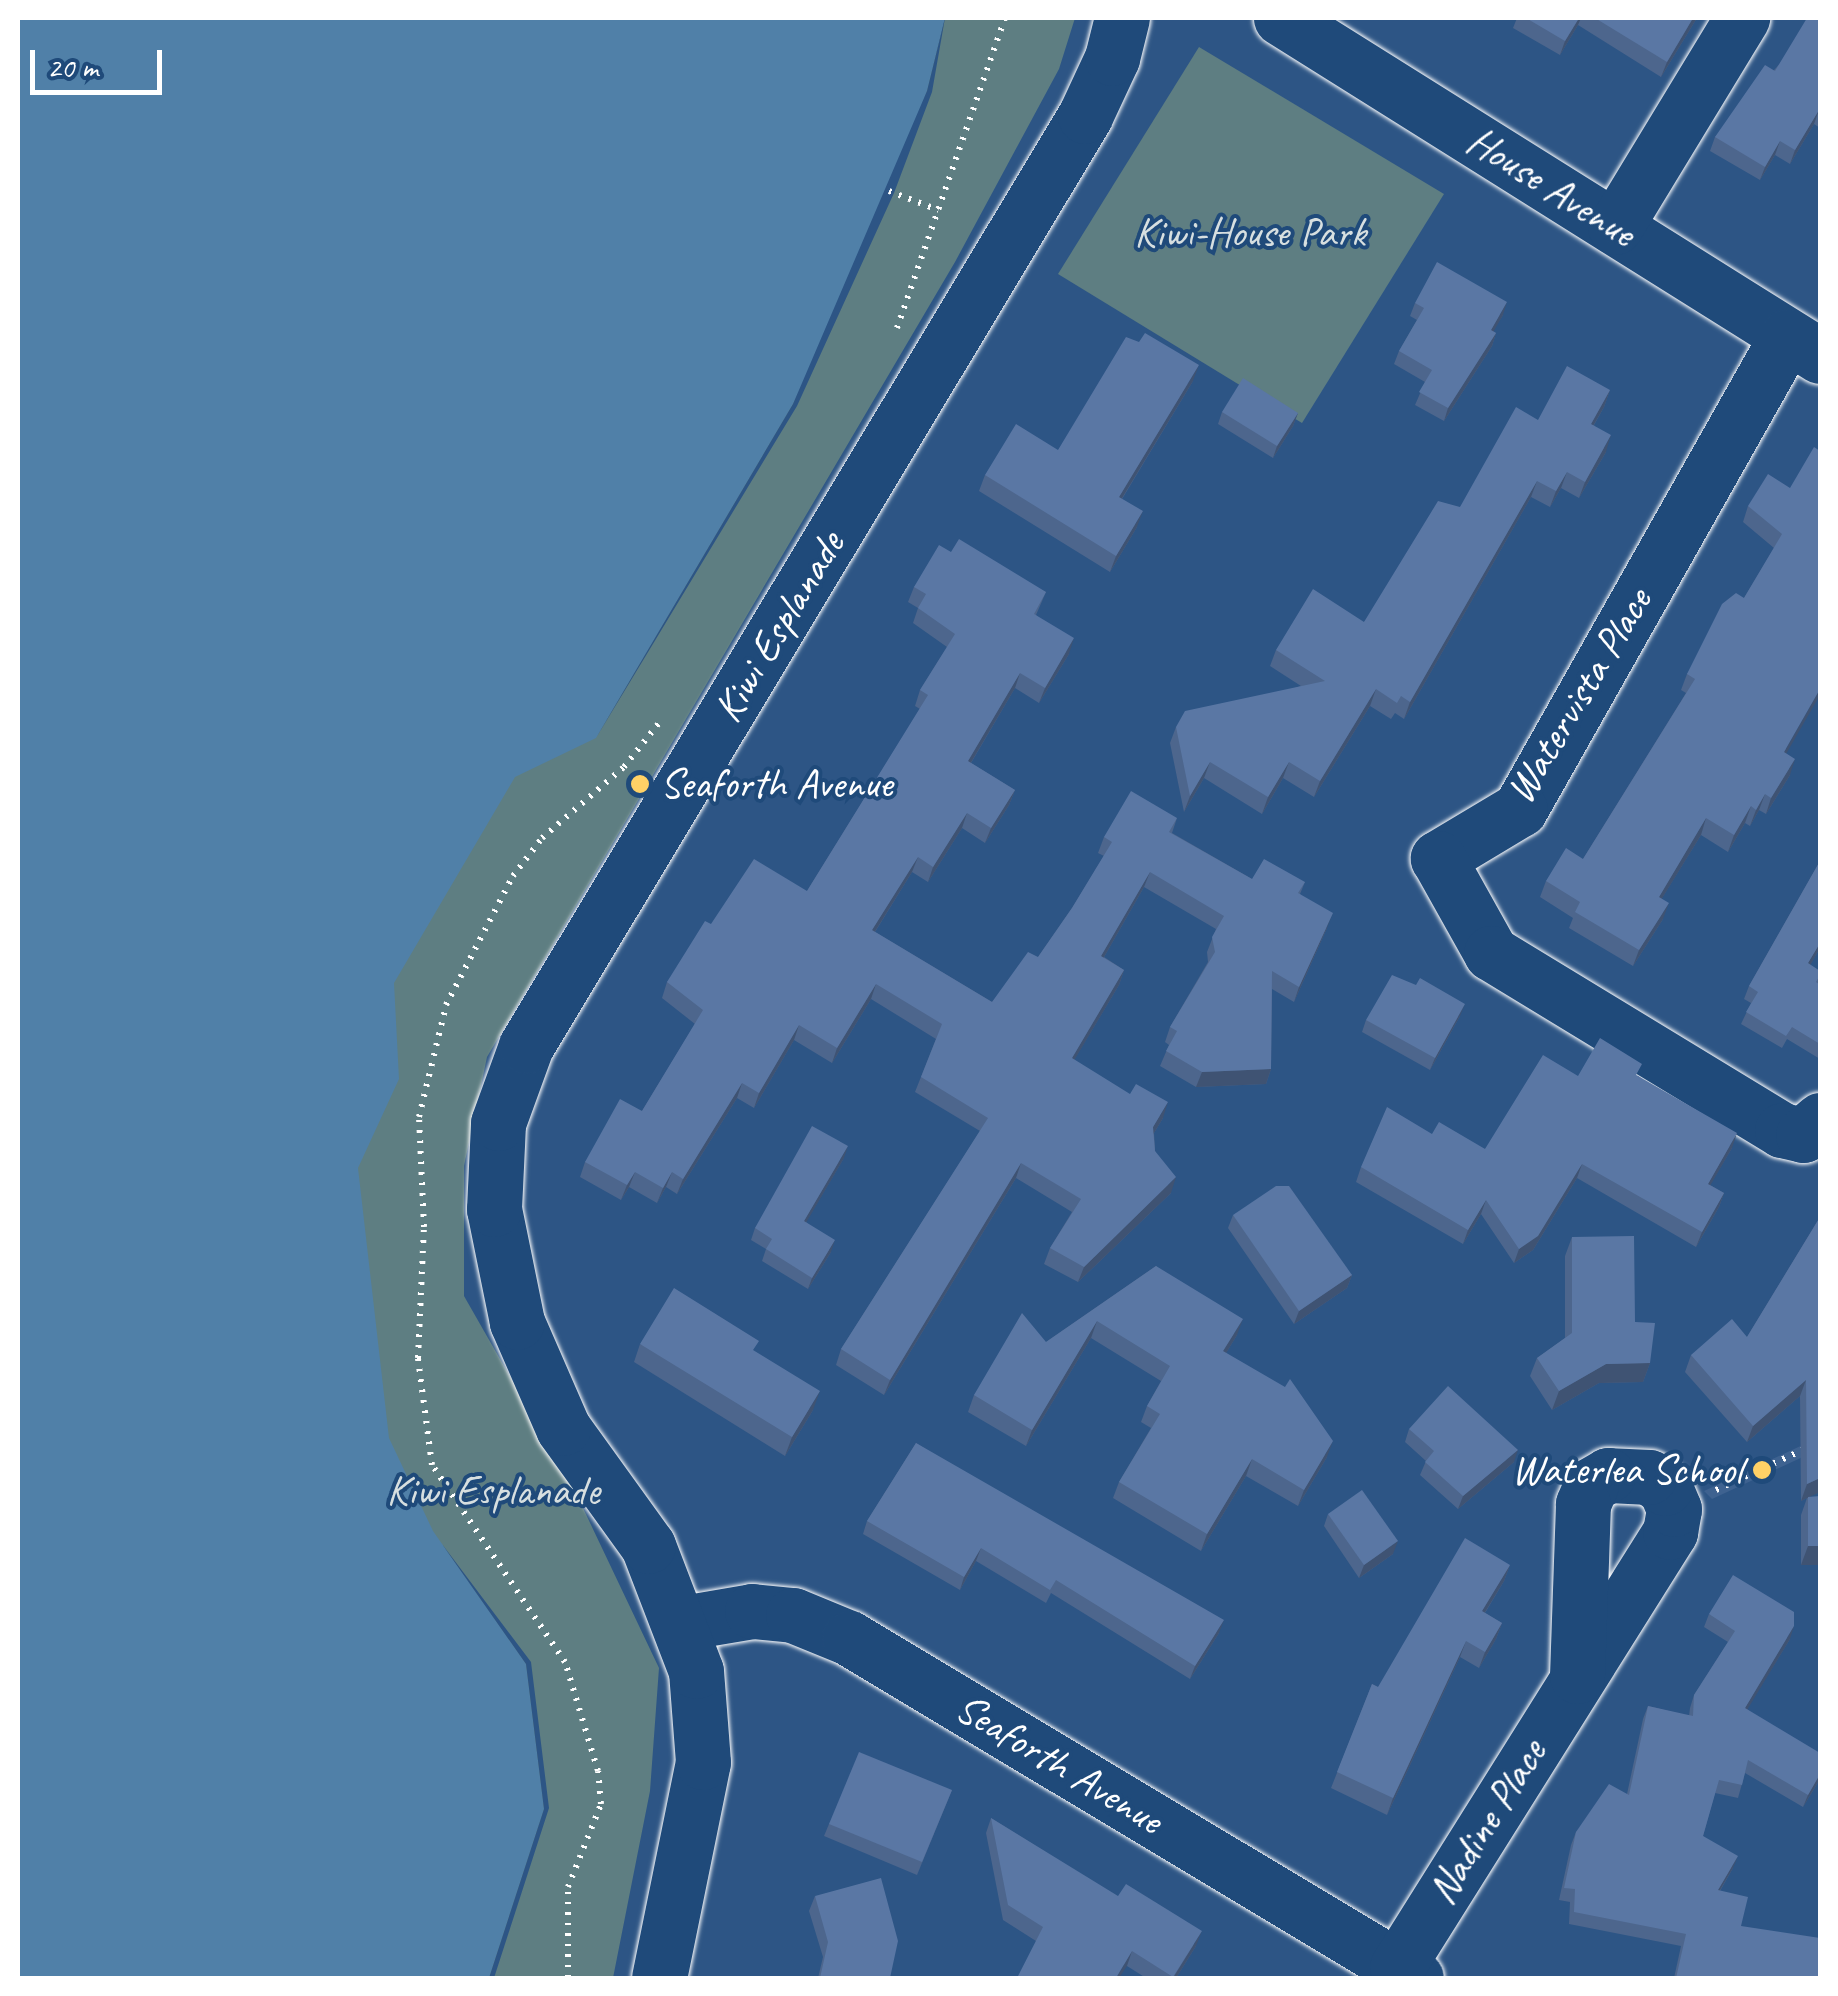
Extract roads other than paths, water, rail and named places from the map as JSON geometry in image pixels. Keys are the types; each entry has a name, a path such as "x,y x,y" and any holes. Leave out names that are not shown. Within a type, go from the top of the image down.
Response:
{"street":[{"name":"Kiwi Esplanade","path":"660,1978 703,1762 696,1671 682,1622 648,1546 563,1428 516,1322 494,1209 493,1166 508,1084 1058,162 1106,74 1122,18"},
{"name":"House Avenue","path":"1281,18 1804,346"},
{"path":"1615,228 1742,18"},
{"name":"Watervista Place","path":"1804,346 1520,809 1438,858 1491,953 1782,1130 1803,1135 1820,1120"},
{"name":"Nadine Place","path":"1406,1973 1577,1676 1670,1532 1674,1509 1665,1488 1649,1477 1608,1475 1591,1485 1583,1504 1577,1676"},
{"name":"Seaforth Avenue","path":"682,1622 752,1612 793,1615 849,1638 1406,1973"}],"place":[{"name":"Seaforth Avenue","path":"640,784"},
{"name":"Waterlea School","path":"1762,1470"}],"park label":[{"name":"Kiwi-House Park","path":"1250,233"}]}
